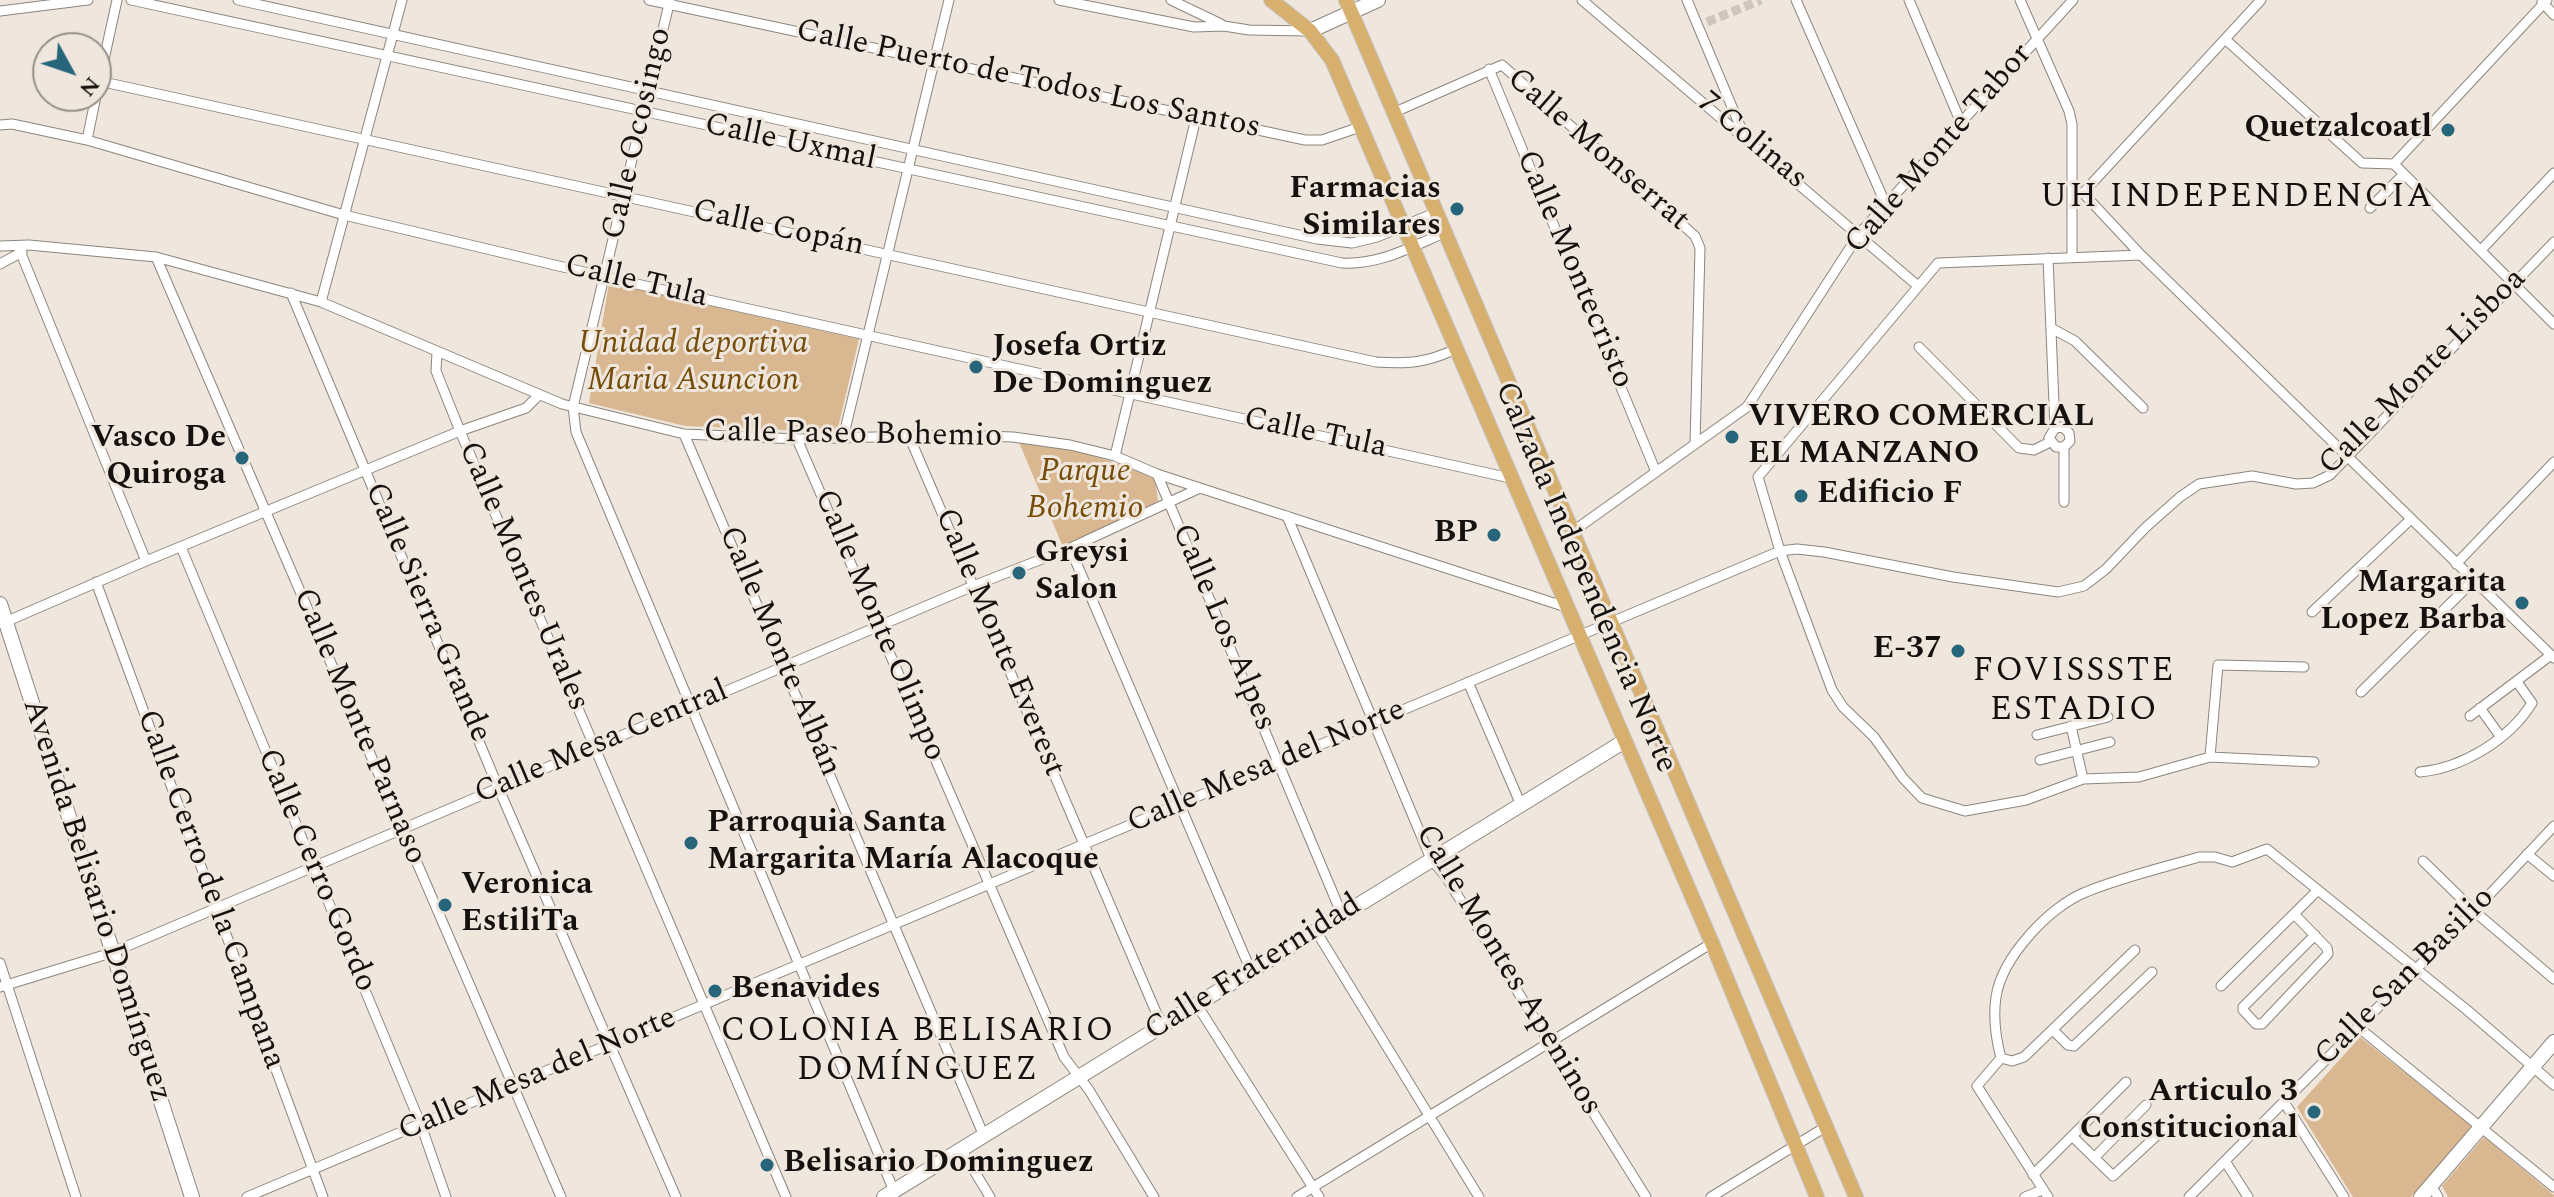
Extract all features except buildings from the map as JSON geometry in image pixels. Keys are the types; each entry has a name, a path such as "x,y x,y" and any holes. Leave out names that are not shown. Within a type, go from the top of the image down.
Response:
{"main road":[{"name":"Calzada Independencia Norte","path":"1271,0 1310,31 1332,60 1712,943 1817,1197"},
{"name":"Calzada Independencia Norte","path":"1349,6 1856,1197"}],"street":[{"path":"0,11 88,0"},
{"path":"110,32 117,0"},
{"name":"Calle Uxmal","path":"131,0 1342,263 1361,264 1412,248 1446,232"},
{"name":"Calle Uxmal","path":"238,0 1317,239 1352,243 1377,237 1437,212"},
{"path":"321,302 402,0"},
{"name":"Calle Puerto de Todos Los Santos","path":"649,0 670,2 1305,140 1322,140 1360,127"},
{"path":"843,438 949,0"},
{"path":"1059,0 1194,27 1310,31 1349,6 1378,0"},
{"path":"1171,0 1224,26"},
{"name":"7 Colinas","path":"1582,0 1918,286"},
{"path":"1687,0 1702,24 1744,136"},
{"path":"1796,0 1886,205"},
{"path":"1909,0 1961,123"},
{"path":"2020,0 2069,111 2078,193 2072,257"},
{"name":"Calle Monte Tabor","path":"1572,532 1747,407 1859,234 2073,0"},
{"path":"2078,193 2261,0"},
{"path":"2394,164 2544,1 2554,15"},
{"name":"Calle Ocosingo","path":"573,407 670,2"},
{"path":"2225,39 2362,163 2394,164 2554,324"},
{"name":"Calle Monserrat","path":"1395,112 1502,65 1695,236 1699,242 1695,444"},
{"name":"Calle Montecristo","path":"1489,69 1656,472"},
{"name":"Calle Copán","path":"112,84 1376,362 1424,362 1456,349"},
{"path":"87,140 93,112"},
{"path":"1115,456 1196,118"},
{"name":"Calle Tula","path":"0,125 12,124 87,140 344,215 605,277 1510,478"},
{"path":"2481,250 2554,173"},
{"path":"2370,208 2404,174"},
{"path":"2078,193 2552,656 2470,716"},
{"name":"Calle Monte Lisboa","path":"1579,635 1780,551 1797,549 2058,592 2084,586 2106,569 2145,528 2199,484 2252,476 2296,484 2313,483 2330,475 2554,242"},
{"name":"Calle Paseo Bohemio","path":"19,250 29,245 156,257 291,293 321,302 539,395 573,407 684,434 797,439 1013,437 1070,445 1115,456 1157,474 1566,607"},
{"path":"0,246 19,250"},
{"path":"0,264 19,250"},
{"path":"19,250 146,561"},
{"path":"2141,255 1938,263 1758,477 1780,551 1832,690 1843,707 1874,737 1903,778 1922,798 1965,811 2026,800 2083,779 2139,777 2210,757 2314,762"},
{"name":"Calle Monte Parnaso","path":"156,257 561,1197"},
{"path":"2048,258 2055,428 2050,434 2050,442"},
{"name":"Calle Sierra Grande","path":"291,293 608,1046 676,1197"},
{"path":"2051,328 2075,341 2143,408"},
{"path":"1919,347 2019,448 2034,450 2050,442"},
{"name":"Calle Montes Urales","path":"437,352 436,371 460,431 786,1197"},
{"path":"3,623 265,511 460,431 526,408 539,395"},
{"path":"573,407 576,432 799,966 889,1194"},
{"path":"2055,428 2063,427 2069,433 2070,441 2064,447 2064,502"},
{"name":"Calle Monte Albán","path":"684,434 984,1136"},
{"name":"Calle Monte Everest","path":"909,436 1162,1026"},
{"name":"Calle Monte Olimpo","path":"797,439 1064,1057 1154,1197"},
{"path":"2050,442 2056,447 2064,447"},
{"path":"2456,564 2554,462"},
{"name":"Calle Los Alpes","path":"1157,474 1342,915"},
{"name":"Calle Mesa Central","path":"4,986 111,953 973,586 1070,548 1200,488"},
{"name":"Calle Montes Apeninos","path":"1287,516 1431,859 1446,877 1646,1197"},
{"path":"2312,612 2411,519"},
{"name":"Calle Cerro Gordo","path":"181,547 421,1125 446,1197"},
{"path":"1070,548 1251,971"},
{"path":"2361,692 2473,581"},
{"name":"Calle Cerro de la Campana","path":"96,582 323,1197"},
{"name":"Avenida Belisario Domínguez","path":"0,604 3,623 192,1197"},
{"name":"Calle Mesa del Norte","path":"247,1197 1180,806 1579,635"},
{"path":"2210,757 2218,665 2304,667"},
{"path":"1468,682 1521,805"},
{"path":"2420,772 2439,770 2462,762 2500,736 2532,703 2517,682"},
{"path":"2480,708 2500,736"},
{"path":"2037,735 2108,717"},
{"path":"2071,726 2083,779"},
{"name":"Calle Fraternidad","path":"889,1194 1623,742"},
{"path":"2040,760 2110,742"},
{"name":"Calle San Basilio","path":"2189,1197 2474,911 2554,826"},
{"path":"2001,1058 1996,1038 1996,995 2004,973 2020,947 2061,906 2085,892 2199,857 2232,862 2267,849 2554,1085"},
{"path":"2527,854 2554,876"},
{"path":"2423,861 2474,911 2554,979"},
{"path":"2221,986 2318,890"},
{"path":"2294,914 2315,935 2327,948 2328,954 2262,1024 2256,1024 2243,1007 2315,935"},
{"path":"1316,931 1479,1197"},
{"path":"1297,1197 1712,943"},
{"path":"2001,1058 2021,1059 2135,950"},
{"path":"0,963 4,986 76,1197"},
{"path":"2053,1030 2068,1045 2074,1046 2152,972"},
{"path":"1197,1005 1319,1197"},
{"path":"2358,1027 2554,1187"},
{"path":"2421,1197 2434,1191 2480,1128 2554,1042"},
{"path":"2001,1058 1977,1086 2045,1193 2025,1197"},
{"path":"2033,1175 2126,1082"},
{"path":"2284,1102 2344,1197"},
{"path":"2094,1158 2146,1105"},
{"path":"1711,1197 1827,1126"},
{"path":"2072,1136 2110,1174 2117,1175 2166,1127"},
{"path":"961,1149 990,1197"},
{"path":"2225,1161 2248,1197"}],"green space":[{"name":"Unidad deportiva Maria Asuncion","path":"609,283 859,339 837,432 685,426 589,403"},
{"name":"Parque Bohemio","path":"1018,440 1088,454 1137,471 1155,479 1158,501 1145,511 1063,547"},
{"path":"2360,1037 2474,1128 2411,1197 2353,1197 2297,1107"},
{"path":"2484,1137 2554,1197 2448,1197 2442,1186"}],"tunnel":[{"path":"1707,22 1761,0"}],"place":[{"name":"Quetzalcoatl","path":"2448,130"},
{"name":"Farmacias Similares","path":"1457,209"},
{"name":"Josefa Ortiz De Dominguez","path":"976,367"},
{"name":"VIVERO COMERCIAL EL MANZANO","path":"1732,437"},
{"name":"Vasco De Quiroga","path":"242,458"},
{"name":"Edificio F","path":"1801,496"},
{"name":"BP","path":"1494,535"},
{"name":"Greysi Salon","path":"1019,573"},
{"name":"Margarita Lopez Barba","path":"2522,603"},
{"name":"E-37","path":"1958,651"},
{"name":"Parroquia Santa Margarita María Alacoque","path":"691,843"},
{"name":"Veronica EstiliTa","path":"445,905"},
{"name":"Benavides","path":"715,991"},
{"name":"Articulo 3 Constitucional","path":"2314,1112"},
{"name":"Belisario Dominguez","path":"767,1165"}],"district":[{"name":"UH INDEPENDENCIA","path":"2237,199"},
{"name":"FOVISSSTE ESTADIO","path":"2074,692"},
{"name":"COLONIA BELISARIO DOMÍNGUEZ","path":"918,1052"}]}
